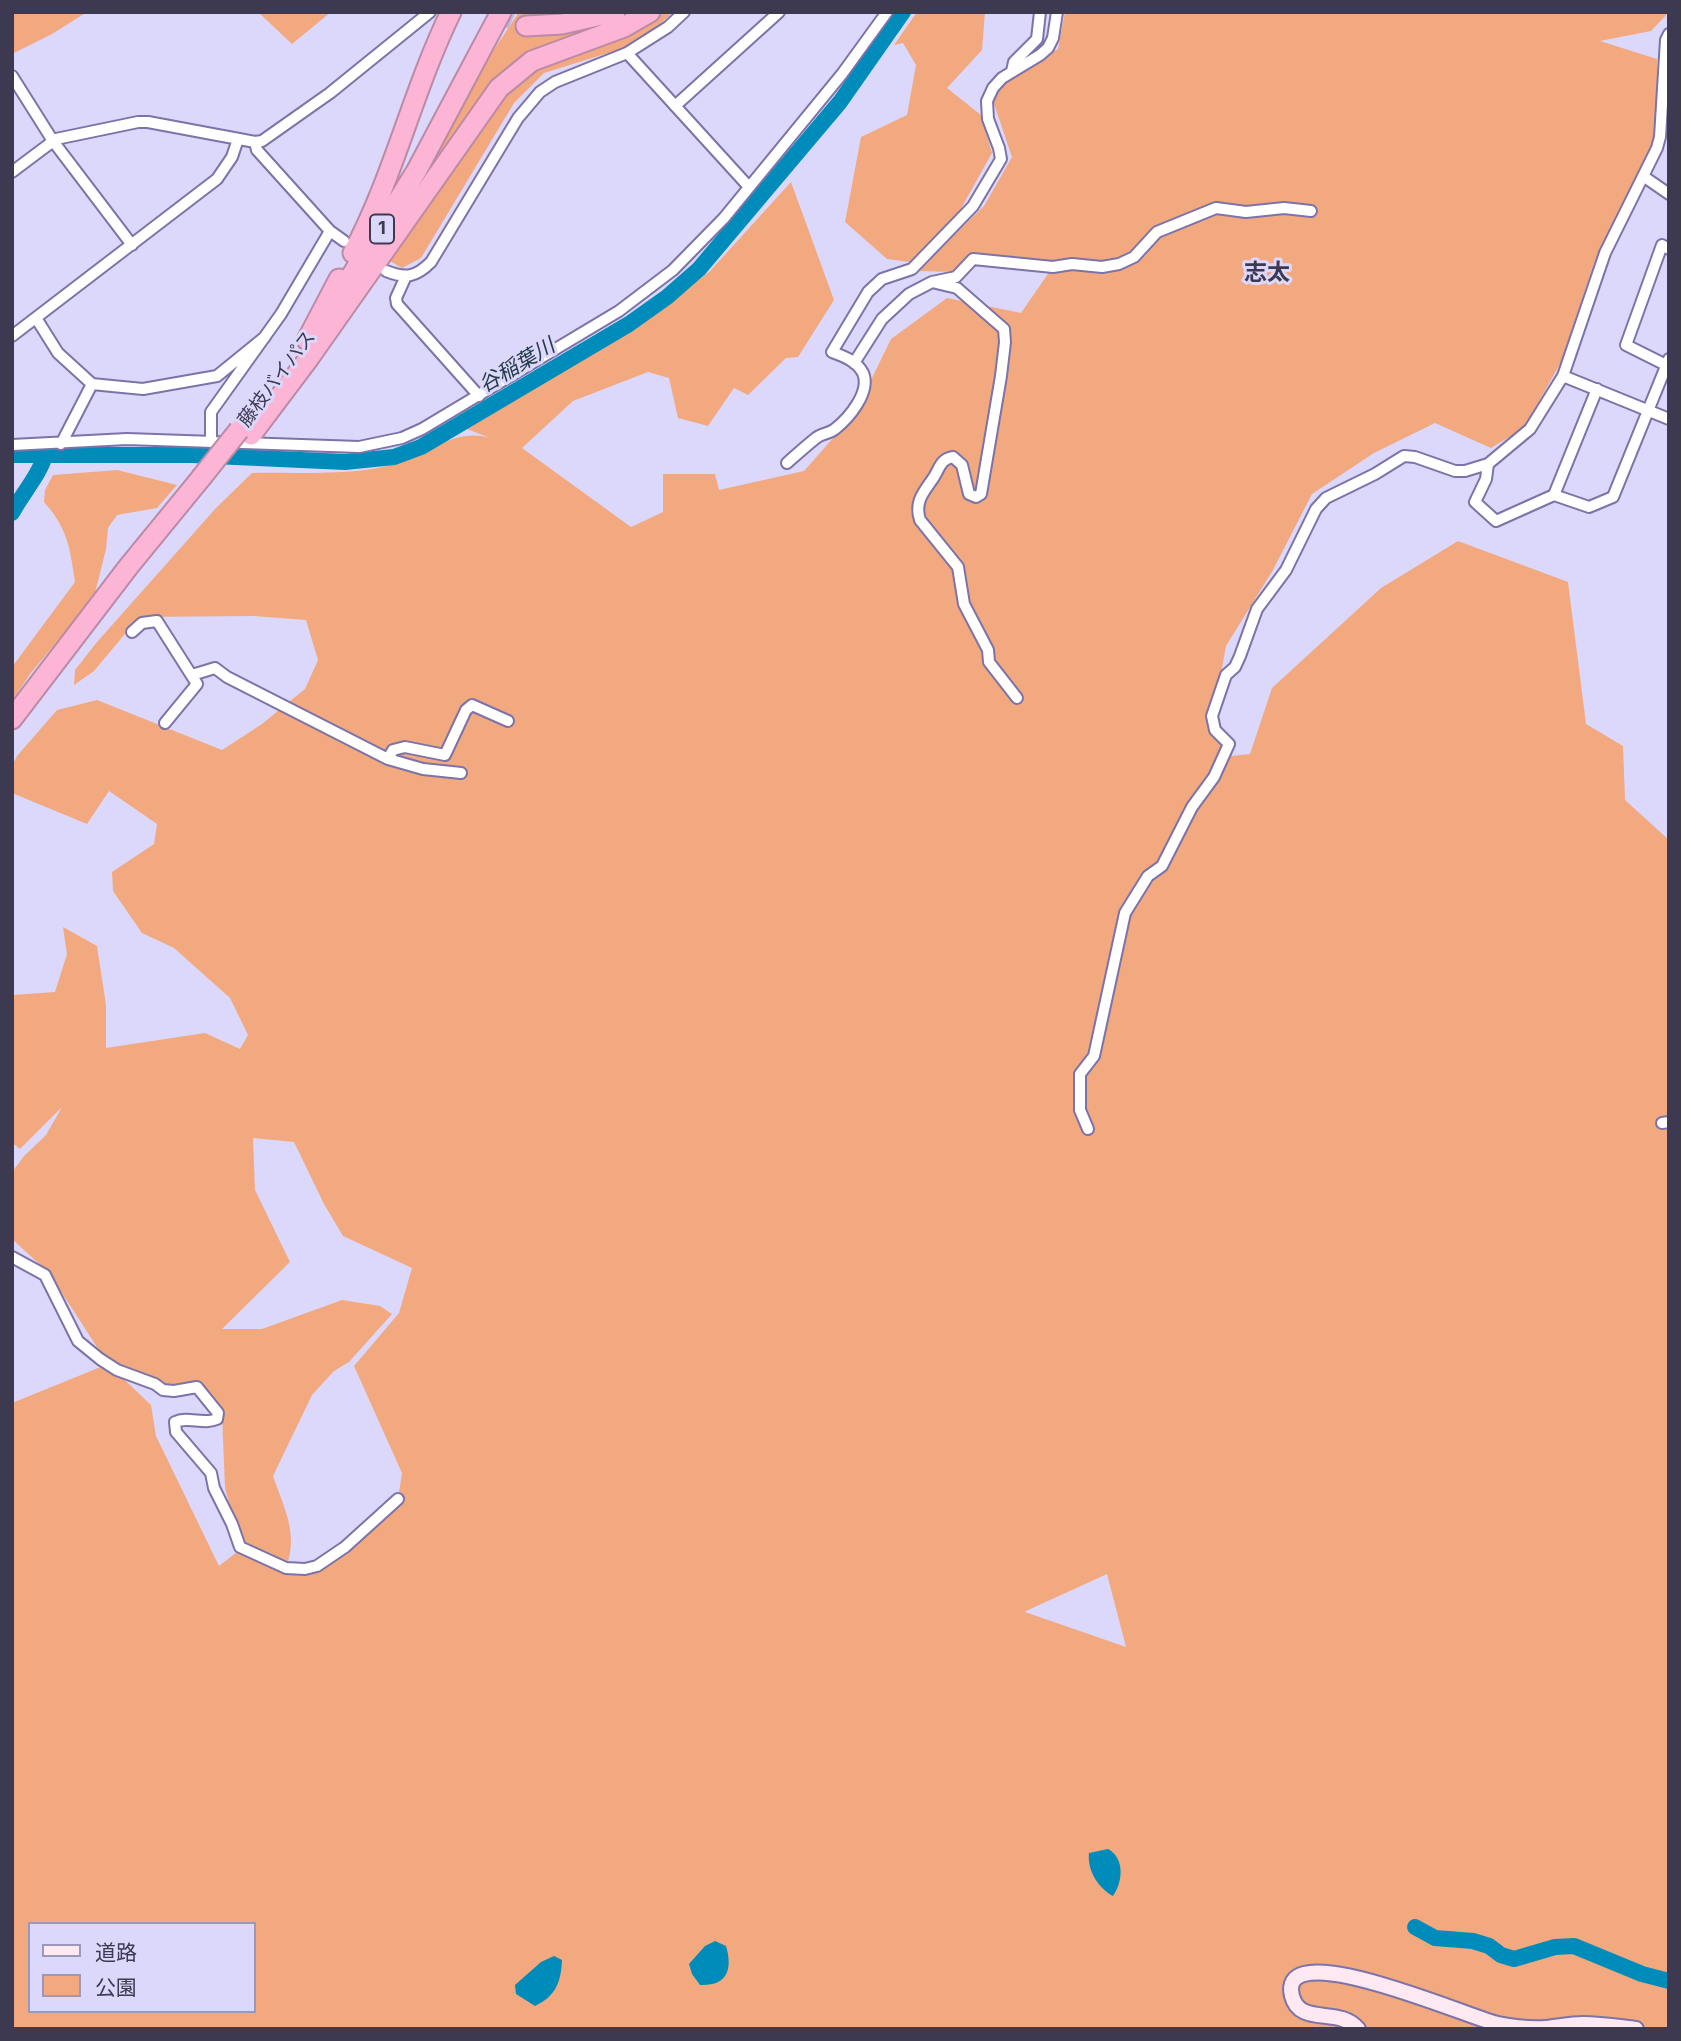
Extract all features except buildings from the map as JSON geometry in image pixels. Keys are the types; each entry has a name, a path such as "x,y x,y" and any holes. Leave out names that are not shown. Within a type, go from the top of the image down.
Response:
{"highway":[{"name":"1","path":"307,340 364,232 451,12"},
{"name":"藤枝バイパス","path":"12,719 129,566 209,479 245,433 367,253 417,170 501,12"},
{"path":"526,26 562,24 615,12"},
{"name":"1","path":"245,433 341,313 499,88 532,61 624,27 650,12"}],"street":[{"path":"12,172 53,141 71,134 148,122 255,142 262,141 330,93 429,12"},
{"path":"386,271 406,276 420,272 431,262 518,118 534,97 555,82 627,53 668,27 684,12"},
{"path":"676,106 779,12"},
{"path":"12,445 127,439 359,447 379,444 422,429 619,311 648,290 699,245 842,74 887,12"},
{"path":"1012,71 1014,62 1037,39 1040,12"},
{"path":"787,463 819,435 835,429 859,400 864,385 863,373 855,363 832,352 868,292 883,279 912,269 973,205 995,172 1001,159 988,119 987,101 993,88 1012,71 1048,48 1053,38 1058,12"},
{"path":"1088,1129 1080,1110 1080,1074 1094,1056 1125,913 1148,876 1163,866 1192,807 1214,777 1229,744 1215,730 1212,716 1226,675 1235,667 1257,609 1286,570 1316,509 1326,498 1404,456 1415,457 1455,471 1488,464 1530,429 1563,376 1605,253 1660,137 1665,40 1669,34"},
{"path":"627,53 749,187"},
{"path":"12,76 53,141 132,245"},
{"path":"12,337 217,178 232,158 238,139"},
{"path":"255,142 257,150 330,231 344,241"},
{"path":"1643,176 1669,194"},
{"path":"855,363 882,319 909,295 932,282 956,276 973,259 1053,267 1072,264 1102,267 1119,264 1134,257 1157,232 1216,208 1246,212 1284,208 1311,211"},
{"path":"211,442 211,412 281,314 330,231"},
{"path":"1488,464 1486,479 1475,502 1496,521 1554,495 1589,507 1613,497 1668,362 1626,345 1662,245 1669,249"},
{"path":"406,276 396,298 397,304 479,396"},
{"path":"932,282 957,288 1004,329 1002,365 981,494 976,497 969,494 962,465 953,457 947,458 939,465 922,492 917,511 920,520 958,567 964,604 988,650 989,662 1017,698"},
{"path":"36,318 58,353 92,384 143,389 217,376 265,337"},
{"path":"1563,376 1669,418"},
{"path":"61,444 92,384"},
{"path":"1554,495 1597,390"},
{"path":"132,632 142,623 157,621 197,684 165,723"},
{"path":"192,675 215,668 227,677 388,759 423,769 461,773"},
{"path":"388,759 393,750 405,747 445,755 466,710 472,705 508,721"},
{"path":"12,1257 45,1275 78,1340 100,1359 117,1370 155,1384 163,1390 197,1387 218,1413 217,1419 212,1422 180,1420 175,1422 174,1427 211,1473 214,1488 240,1547 286,1568 305,1569 317,1566 345,1546 398,1499"},
{"path":"1358,2029 1348,2019 1308,2015 1299,2010 1292,1995 1292,1986 1297,1977 1310,1971 1349,1976 1418,1996 1493,2024 1544,2028 1583,2024 1636,2029"}],"green space":[{"path":"12,12 87,12 12,54"},
{"path":"258,12 331,12 292,44"},
{"path":"519,12 644,12 534,56 385,236 481,69"},
{"path":"657,12 673,12 659,25 621,49 544,73 514,103 421,258 402,268 388,260 507,87 541,62"},
{"path":"917,12 985,12 982,50 947,88 981,115 992,153 958,214 910,262 887,259 845,222 861,137 907,115 916,65 903,43 894,45"},
{"path":"1065,12 1669,12 1651,31 1600,41 1657,59 1657,137 1594,263 1561,362 1524,428 1491,448 1435,423 1374,453 1312,494 1273,570 1226,646 1215,706 1231,756 1250,754 1272,688 1381,588 1458,541 1568,582 1586,724 1623,746 1625,800 1669,840 1669,2029 12,2029 12,1403 108,1364 49,1273 12,1239 12,1172 46,1135 62,1107 20,1149 12,1143 12,995 55,992 67,954 63,927 97,946 106,1005 106,1048 205,1033 240,1049 248,1035 230,998 174,948 142,933 113,891 112,872 154,844 157,824 109,791 87,824 12,793 12,766 17,756 57,710 97,700 222,750 262,724 305,689 318,660 306,620 254,616 139,617 94,671 74,685 75,670 216,508 252,473 349,472 403,461 456,438 490,438 467,429 636,327 710,271 791,182 834,300 798,357 786,358 748,395 734,388 708,426 678,418 669,378 648,372 573,401 522,448 631,527 663,512 663,474 715,474 719,490 804,471 865,402 869,384 891,339 947,298 1021,313 1052,268 1011,256 957,272 917,271 984,206 1012,157 993,101 1002,83 1058,49","holes":["253,1138 294,1142 343,1236 412,1268 399,1313 354,1366 402,1473 398,1499 317,1566 298,1574 283,1573 248,1552 286,1568 290,1556 290,1532 273,1476 312,1395 334,1371 349,1362 392,1314 380,1306 342,1300 262,1329 222,1329 290,1262 255,1190","111,1367 169,1393 196,1384 222,1414 225,1488 242,1548 219,1566 156,1436 151,1405","1107,1574 1126,1647 1025,1612"]},
{"path":"117,470 177,485 157,508 117,515 108,528 106,549 94,597 30,674 12,701 12,667 75,582 67,539 44,502 45,490 53,475"}],"water":[{"path":"1108,1849 1117,1858 1121,1871 1113,1896 1095,1878 1089,1859 1089,1853"},
{"path":"715,1941 726,1946 729,1962 726,1975 716,1983 700,1985 689,1964 705,1946"},
{"path":"554,1956 562,1960 559,1982 548,1998 535,2006 516,1994 515,1985 541,1962"}],"waterway":[{"name":"谷稲葉川","path":"12,455 192,455 345,462 394,457 421,447 629,324 667,297 699,269 840,102 903,12"},
{"path":"12,513 40,468 45,454"},
{"path":"1415,1927 1435,1938 1473,1941 1489,1946 1501,1955 1514,1959 1555,1947 1574,1946 1642,1974 1669,1981"}],"tunnel":[{"path":"495,12 526,26"}],"district":[{"name":"志太","path":"1267,273"}]}
